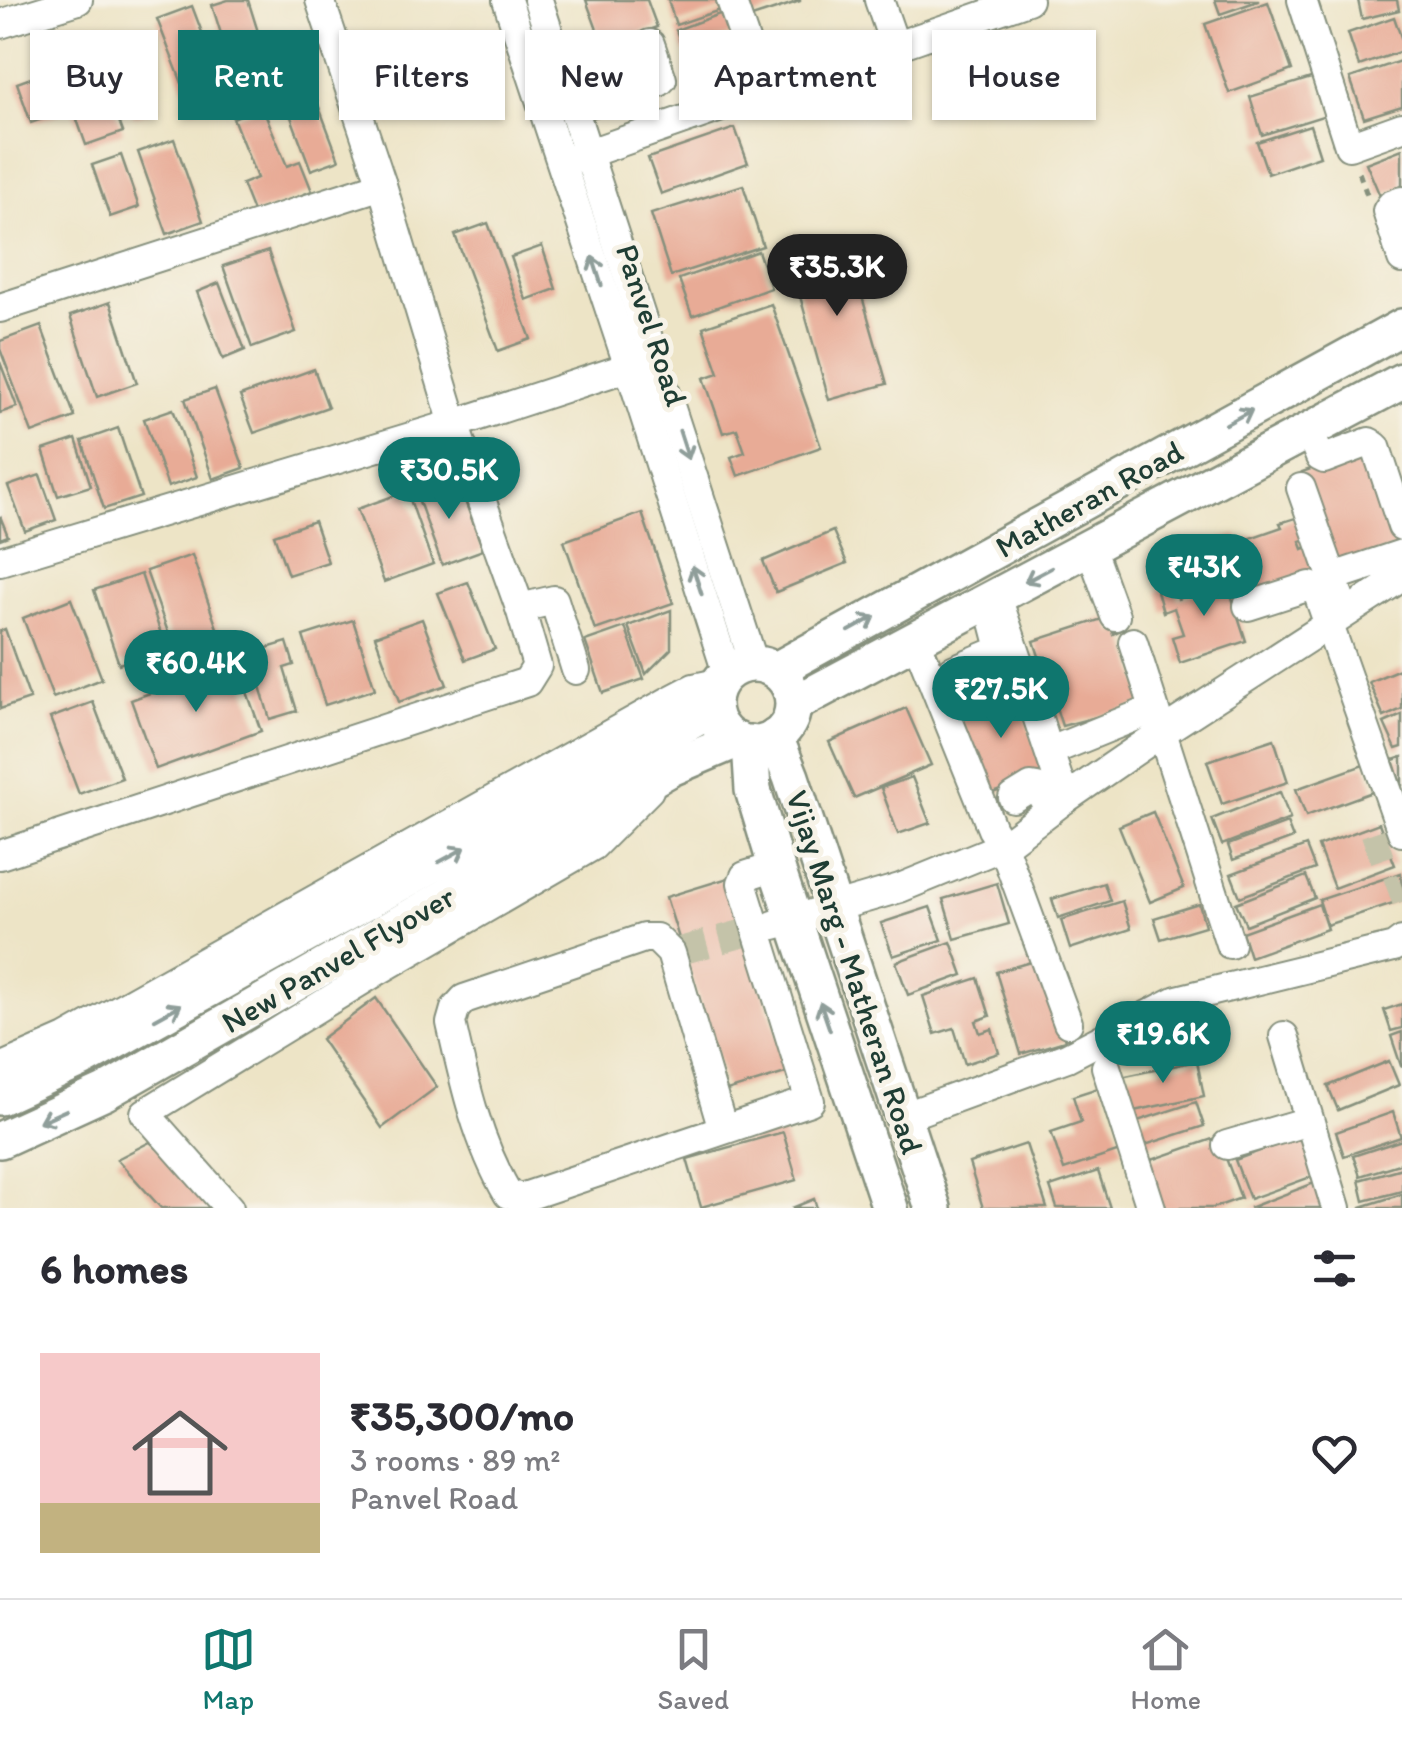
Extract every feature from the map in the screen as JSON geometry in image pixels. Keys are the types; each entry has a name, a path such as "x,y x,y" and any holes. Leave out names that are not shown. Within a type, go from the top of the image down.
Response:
{"main road":[{"name":"Matheran Road","path":"664,755 738,680 1402,327"},
{"name":"Matheran Road","path":"794,704 1402,381"},
{"path":"664,755 754,740 785,729 794,704 786,679 738,680 717,722 726,733 754,740"},
{"name":"Vijay Marg - Matheran Road","path":"754,740 753,790 890,1208"},
{"name":"Vijay Marg - Matheran Road","path":"754,740 791,777 933,1208"},
{"name":"New Panvel Flyover","path":"0,1097 83,1060 664,755"},
{"name":"New Panvel Flyover","path":"0,1140 105,1092 664,755"}],"street":[{"path":"0,24 78,0"},
{"path":"0,855 527,682 537,666 454,424 382,186 320,0"},
{"name":"Panvel Road","path":"507,0 561,162 643,363"},
{"name":"Panvel Road","path":"538,0 548,30"},
{"path":"730,0 741,30"},
{"path":"879,0 889,30"},
{"path":"912,40 1028,0"},
{"path":"1302,0 1349,146 1402,127"},
{"name":"Panvel Road","path":"578,120 643,363 738,680"},
{"path":"561,162 683,120"},
{"path":"0,308 382,186"},
{"path":"1402,200 1387,211 1402,259"},
{"path":"0,561 643,363"},
{"path":"1309,431 1324,459 1369,442 1376,447 1402,526"},
{"path":"1301,488 1332,577 1336,619 1363,754 1398,838"},
{"path":"1090,547 1116,616"},
{"path":"1332,577 1402,554"},
{"path":"751,922 789,908 832,908 900,888 1002,846 1158,721 1402,577"},
{"path":"1248,606 1310,586 1336,619"},
{"path":"953,670 998,651 992,599"},
{"path":"992,599 1064,800"},
{"path":"520,608 554,600 576,670"},
{"path":"1024,629 1063,746 1064,800"},
{"path":"916,640 992,830 1002,846 1068,1022"},
{"path":"1132,642 1230,944"},
{"path":"0,1068 66,1039 671,700 694,688 738,680"},
{"path":"1063,746 1158,721"},
{"path":"229,1208 145,1112 374,972 594,846 664,755"},
{"path":"1013,798 1031,787 1064,800"},
{"path":"789,908 745,876 742,884 751,922 766,957 810,1100"},
{"path":"766,957 789,908"},
{"path":"723,1130 675,952 656,938 644,938 464,1000 455,1009 451,1022 470,1105 498,1177 508,1194 521,1198 850,1090"},
{"path":"903,1117 1067,1057 1178,1000 1394,947 1402,941"},
{"path":"1284,1036 1336,1208"},
{"path":"1106,1067 1151,1208"},
{"path":"1227,1146 1309,1121"}],"building":[{"path":"248,0 257,30 220,30 212,5"},
{"path":"586,0 647,0 657,27 648,30 597,30"},
{"path":"668,0 726,0 729,7 676,25"},
{"path":"736,0 800,0 800,1 743,20"},
{"path":"1215,0 1258,0 1258,1 1220,14"},
{"path":"1358,0 1397,0 1399,10 1362,19"},
{"path":"1268,2 1292,70 1229,93 1205,24"},
{"path":"192,6 201,30 178,30 178,73 157,19"},
{"path":"725,12 732,30 679,30 679,38 676,30"},
{"path":"1394,17 1402,51 1359,66 1348,33"},
{"path":"1400,61 1402,106 1364,118 1350,78"},
{"path":"1314,77 1326,115 1262,135 1250,97"},
{"path":"30,78 30,120 39,120 31,123 17,83"},
{"path":"319,107 339,160 311,170 292,120 319,120"},
{"path":"77,120 119,120 123,132 86,145"},
{"path":"234,120 268,120 287,166 300,161 312,191 254,214 242,184 257,178"},
{"path":"1310,125 1320,156 1268,174 1257,142"},
{"path":"735,128 748,163 661,194 648,158"},
{"path":"174,139 203,221 167,234 138,152"},
{"path":"1402,149 1402,187 1380,196 1366,163"},
{"path":"121,155 139,207 110,217 92,165"},
{"path":"743,185 763,246 671,276 651,214"},
{"path":"488,223 531,339 498,351 455,235"},
{"path":"845,237 887,384 829,400 788,253"},
{"path":"542,246 556,289 526,300 511,257"},
{"path":"268,251 296,332 252,348 223,266"},
{"path":"758,251 771,288 692,316 679,279"},
{"path":"219,283 245,350 223,359 197,292"},
{"path":"110,302 137,383 97,397 70,316"},
{"path":"771,304 821,447 738,476 731,457 745,452 737,429 723,433 704,378 719,373 703,327"},
{"path":"41,326 75,417 32,433 0,341"},
{"path":"0,362 17,407 0,413"},
{"path":"314,369 328,407 254,433 240,396"},
{"path":"215,389 244,468 213,479 185,399"},
{"path":"173,409 197,477 168,487 144,419"},
{"path":"118,428 141,497 104,509 82,441"},
{"path":"76,439 91,486 58,496 43,450"},
{"path":"1369,449 1402,547 1337,568 1302,472"},
{"path":"40,475 56,520 25,531 8,486"},
{"path":"457,479 483,550 442,565 416,493"},
{"path":"407,491 433,564 384,582 357,509"},
{"path":"642,513 673,603 595,630 564,541"},
{"path":"0,516 8,536 0,539"},
{"path":"1302,516 1309,538 1300,541 1303,549 1312,545 1320,570 1237,597 1229,574 1239,571 1238,566 1228,569 1219,541 1237,535 1239,542"},
{"path":"314,521 328,562 288,575 274,535"},
{"path":"833,531 847,563 776,592 763,561"},
{"path":"192,555 219,634 174,649 146,571"},
{"path":"1223,570 1246,641 1180,663 1172,637 1183,634 1174,608 1163,612 1157,591 1174,586 1178,599 1210,589 1206,576"},
{"path":"141,574 166,649 119,664 94,590"},
{"path":"468,582 495,649 465,660 438,593"},
{"path":"71,599 102,679 53,698 23,618"},
{"path":"671,610 671,649 646,674 628,626"},
{"path":"1108,617 1113,634 1123,629 1146,704 1062,726 1034,641"},
{"path":"422,619 447,685 399,702 375,636"},
{"path":"353,620 375,689 325,705 303,636"},
{"path":"625,627 644,679 603,693 585,641"},
{"path":"5,629 30,699 0,709 0,631"},
{"path":"287,642 294,665 284,668 297,711 270,719 250,653"},
{"path":"236,661 261,731 156,769 131,700"},
{"path":"1402,668 1402,709 1384,717 1369,682"},
{"path":"1014,687 1046,775 987,795 956,707"},
{"path":"93,702 122,778 79,794 50,718"},
{"path":"906,708 931,765 854,798 829,742"},
{"path":"1402,715 1402,747 1396,749 1384,723"},
{"path":"1274,739 1288,782 1222,804 1207,761"},
{"path":"1402,757 1402,785 1401,785 1393,760"},
{"path":"1366,764 1375,791 1306,816 1296,789"},
{"path":"912,777 930,823 898,834 881,788"},
{"path":"1280,792 1290,819 1222,845 1212,819"},
{"path":"1153,812 1184,888 1150,902 1119,826"},
{"path":"1287,823 1293,838 1233,860 1228,845"},
{"path":"1379,823 1395,865 1334,888 1318,846"},
{"path":"1306,846 1315,869 1240,897 1231,874"},
{"path":"1401,873 1402,900 1327,925 1319,900"},
{"path":"1306,876 1315,898 1246,925 1236,903"},
{"path":"728,878 789,1072 727,1091 666,897"},
{"path":"997,883 1009,924 955,939 943,899"},
{"path":"1104,883 1110,901 1058,918 1052,899"},
{"path":"1122,901 1131,929 1070,949 1061,920"},
{"path":"1199,904 1205,926 1161,939 1154,918"},
{"path":"1319,904 1327,929 1250,957 1242,932"},
{"path":"930,907 942,940 893,956 881,923"},
{"path":"951,942 963,975 908,995 896,962"},
{"path":"1041,959 1065,1041 1021,1054 996,972"},
{"path":"978,978 990,1016 976,1021 980,1033 992,1029 999,1053 965,1064 954,1028 935,1034 923,996"},
{"path":"376,998 437,1087 382,1128 321,1039"},
{"path":"1402,1004 1402,1028 1391,1031 1384,1010"},
{"path":"1402,1032 1402,1066 1401,1066 1391,1036"},
{"path":"1197,1061 1204,1096 1129,1112 1121,1077"},
{"path":"1389,1061 1399,1085 1338,1110 1328,1086"},
{"path":"1101,1087 1123,1150 1064,1170 1051,1132 1081,1122 1073,1096"},
{"path":"1196,1102 1204,1126 1139,1147 1131,1123"},
{"path":"1393,1112 1401,1137 1344,1156 1336,1132"},
{"path":"783,1132 797,1180 701,1207 687,1159"},
{"path":"1304,1135 1319,1174 1250,1199 1235,1160"},
{"path":"1218,1137 1241,1198 1213,1208 1159,1208 1143,1163"},
{"path":"1402,1140 1402,1163 1360,1176 1353,1156"},
{"path":"150,1142 221,1208 161,1208 117,1159"},
{"path":"1026,1144 1047,1208 983,1208 969,1163"},
{"path":"1402,1168 1402,1191 1364,1201 1359,1180"},
{"path":"1098,1171 1110,1208 1057,1208 1050,1187"},
{"path":"1322,1180 1331,1204 1321,1208 1249,1208"},
{"path":"1402,1194 1402,1208 1361,1208 1361,1207"},
{"path":"814,1199 817,1208 792,1208"}],"tunnel":[{"path":"1366,850 1389,842"},
{"path":"1388,892 1402,887"},
{"path":"680,951 748,932"}]}
